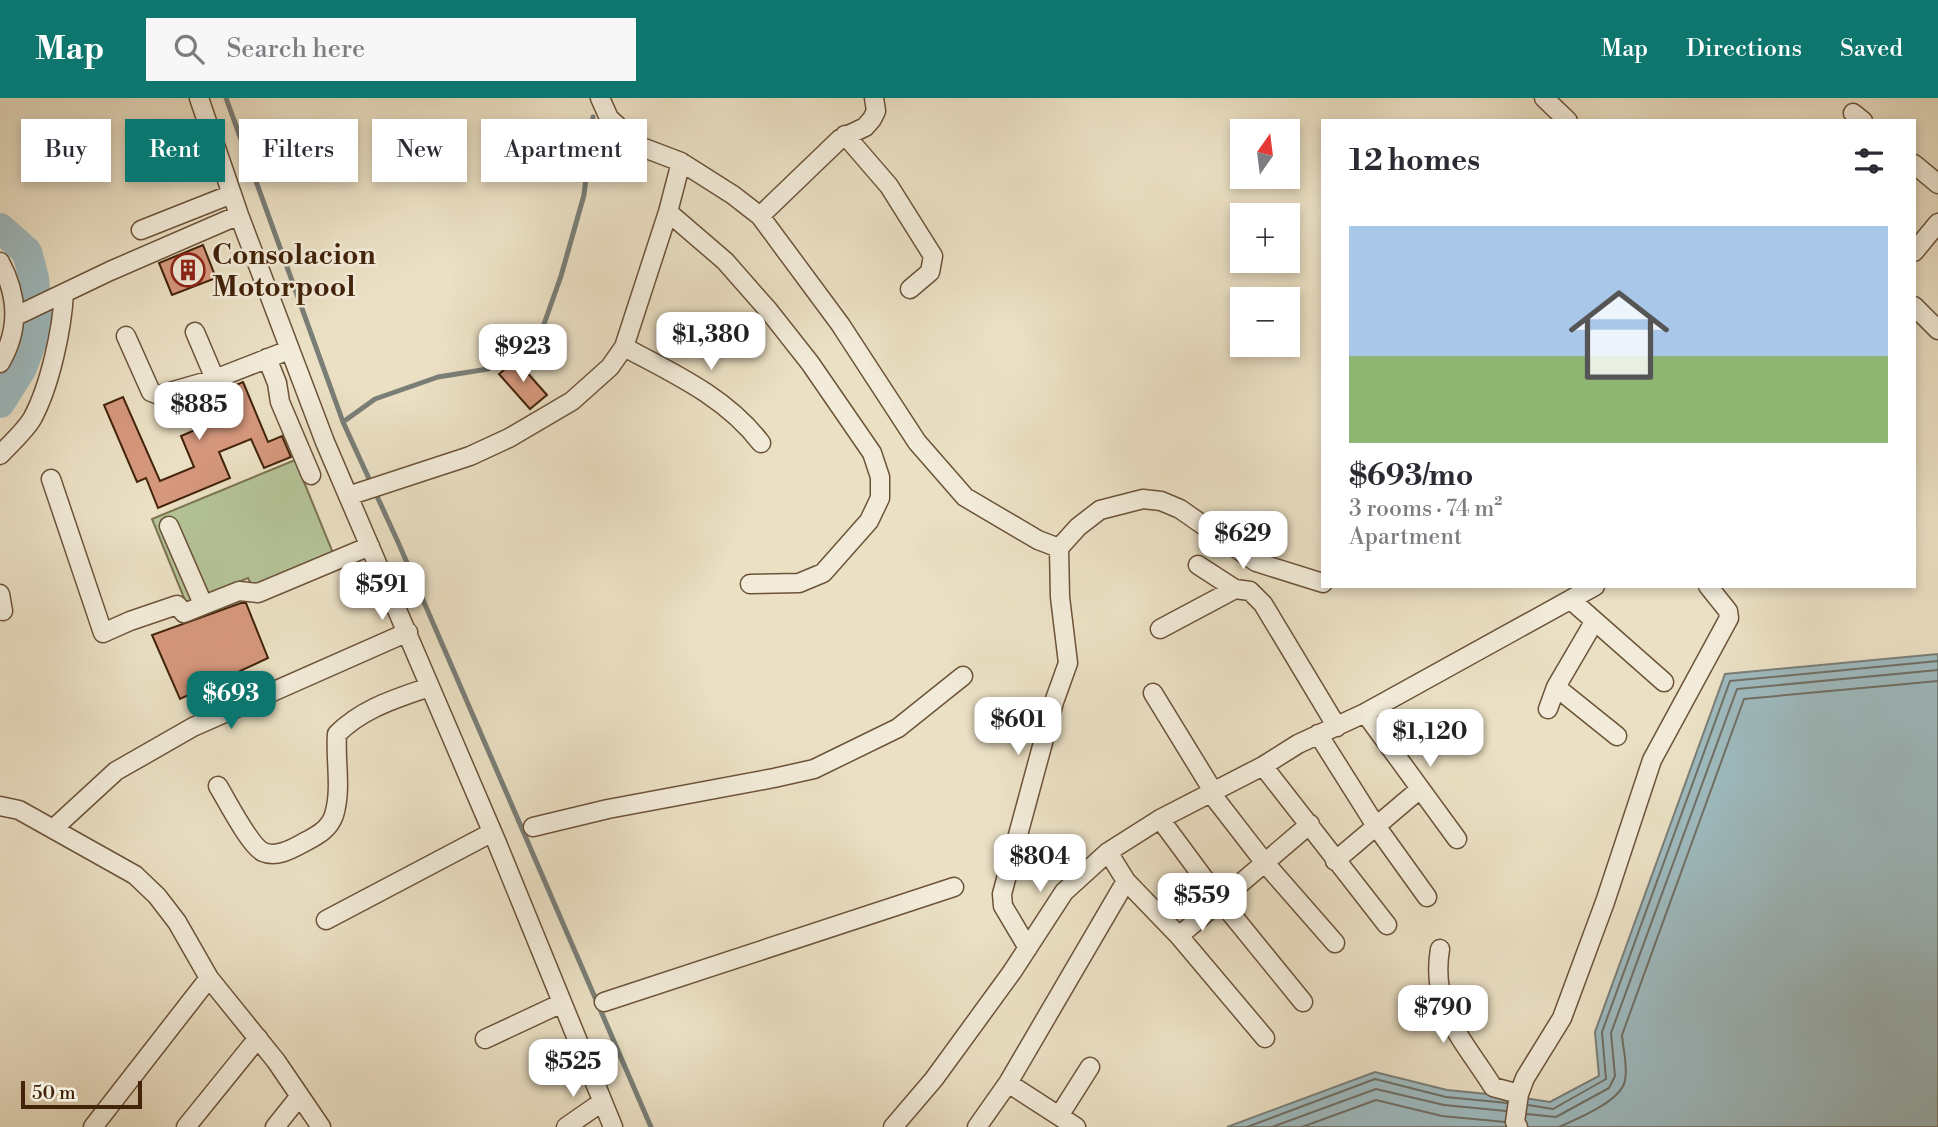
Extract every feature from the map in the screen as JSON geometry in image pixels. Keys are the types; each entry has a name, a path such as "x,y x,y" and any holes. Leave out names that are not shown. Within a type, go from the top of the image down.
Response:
{"street":[{"path":"199,98 289,350 614,1127"},
{"path":"600,98 609,118 639,146 681,162 733,195 760,216 840,324 917,442 965,498 1038,540 1059,548"},
{"path":"760,216 845,135 864,127 873,119 876,111 874,98"},
{"path":"1544,98 1566,119"},
{"path":"845,135 889,186 933,256 930,272 910,289"},
{"path":"348,496 470,456 509,438 572,401 610,368 624,347 668,212 681,162"},
{"path":"1916,166 1938,184"},
{"path":"141,230 232,194"},
{"path":"668,212 725,261 769,311 810,363 872,453 880,477 880,498 869,521 823,573 799,583 750,584"},
{"path":"0,363 29,309 239,215"},
{"path":"1916,250 1938,223"},
{"path":"0,262 13,291 29,309"},
{"path":"0,456 32,419 48,376 62,324 64,293"},
{"path":"1916,308 1938,330"},
{"path":"195,332 215,379"},
{"path":"126,336 151,392 159,395 215,379 289,350"},
{"path":"624,347 694,383 747,426 761,443"},
{"path":"267,358 277,383 280,402 311,475"},
{"path":"51,479 103,633 177,605 184,613 239,591 258,593 370,546"},
{"path":"1028,948 1003,906 1002,894 1054,702 1068,663 1060,597 1059,548 1078,527 1100,510 1143,499 1161,501 1180,509 1256,562 1321,582"},
{"path":"169,526 203,604"},
{"path":"1198,565 1235,589 1250,591 1263,604 1336,727"},
{"path":"893,1127 934,1079 1028,948 1064,892 1108,852 1160,819 1263,766 1318,734 1365,713 1592,588"},
{"path":"1518,1127 1518,1094 1562,1018 1605,902 1652,760 1729,618 1728,611 1710,588"},
{"path":"1160,629 1235,589"},
{"path":"1571,600 1664,682"},
{"path":"1548,709 1556,687 1594,622"},
{"path":"53,828 116,771 193,727 408,632"},
{"path":"533,827 621,806 814,769 898,727 963,676"},
{"path":"218,786 243,829 261,851 272,854 291,849 328,827 334,814 338,785 335,756 337,734 374,707 429,687"},
{"path":"1556,687 1617,736"},
{"path":"1153,693 1212,792 1265,863 1335,943"},
{"path":"1365,713 1457,839"},
{"path":"1318,734 1376,826 1427,897"},
{"path":"1263,766 1387,925"},
{"path":"1335,861 1420,789"},
{"path":"0,806 19,810 135,875 157,896 177,922 209,978 258,1038 321,1127"},
{"path":"1160,819 1220,900 1303,1002"},
{"path":"1179,936 1310,824"},
{"path":"326,920 491,833"},
{"path":"1108,852 1126,881 1179,936 1265,1038"},
{"path":"977,1127 1008,1083 1126,881"},
{"path":"604,1002 954,887"},
{"path":"1440,949 1436,971 1442,1005 1493,1087 1518,1094"},
{"path":"93,1127 209,978"},
{"path":"485,1039 562,1003"},
{"path":"186,1127 258,1038"},
{"path":"1059,1116 1090,1067"},
{"path":"1008,1083 1076,1127"},
{"path":"275,1127 299,1097"},
{"path":"566,1127 602,1102"}],"green space":[{"path":"295,460 333,553 252,586 248,578 186,603 152,519"}],"water":[{"path":"1938,654 1938,1127 1227,1127 1375,1072 1447,1090 1550,1102 1599,1076 1595,1032 1725,674"}],"building":[{"name":"Consolacion Motorpool","path":"203,245 216,278 172,295 159,263"},
{"path":"516,360 547,395 530,409 499,374"},
{"path":"243,382 268,442 282,436 291,457 264,468 251,439 219,452 230,478 158,508 146,478 137,482 104,405 123,397 160,481 194,467 181,436 195,430 183,400 203,394 205,398"},
{"path":"246,603 268,658 180,699 152,635"}],"waterway":[{"path":"226,98 343,422 398,542 651,1127"},
{"path":"343,422 375,399 438,377 488,369 538,341 561,276 584,195 593,117"},
{"path":"0,228 27,252 34,278 38,325 22,368 0,403"}],"place":[{"name":"Consolacion Motorpool","path":"188,270"}]}
